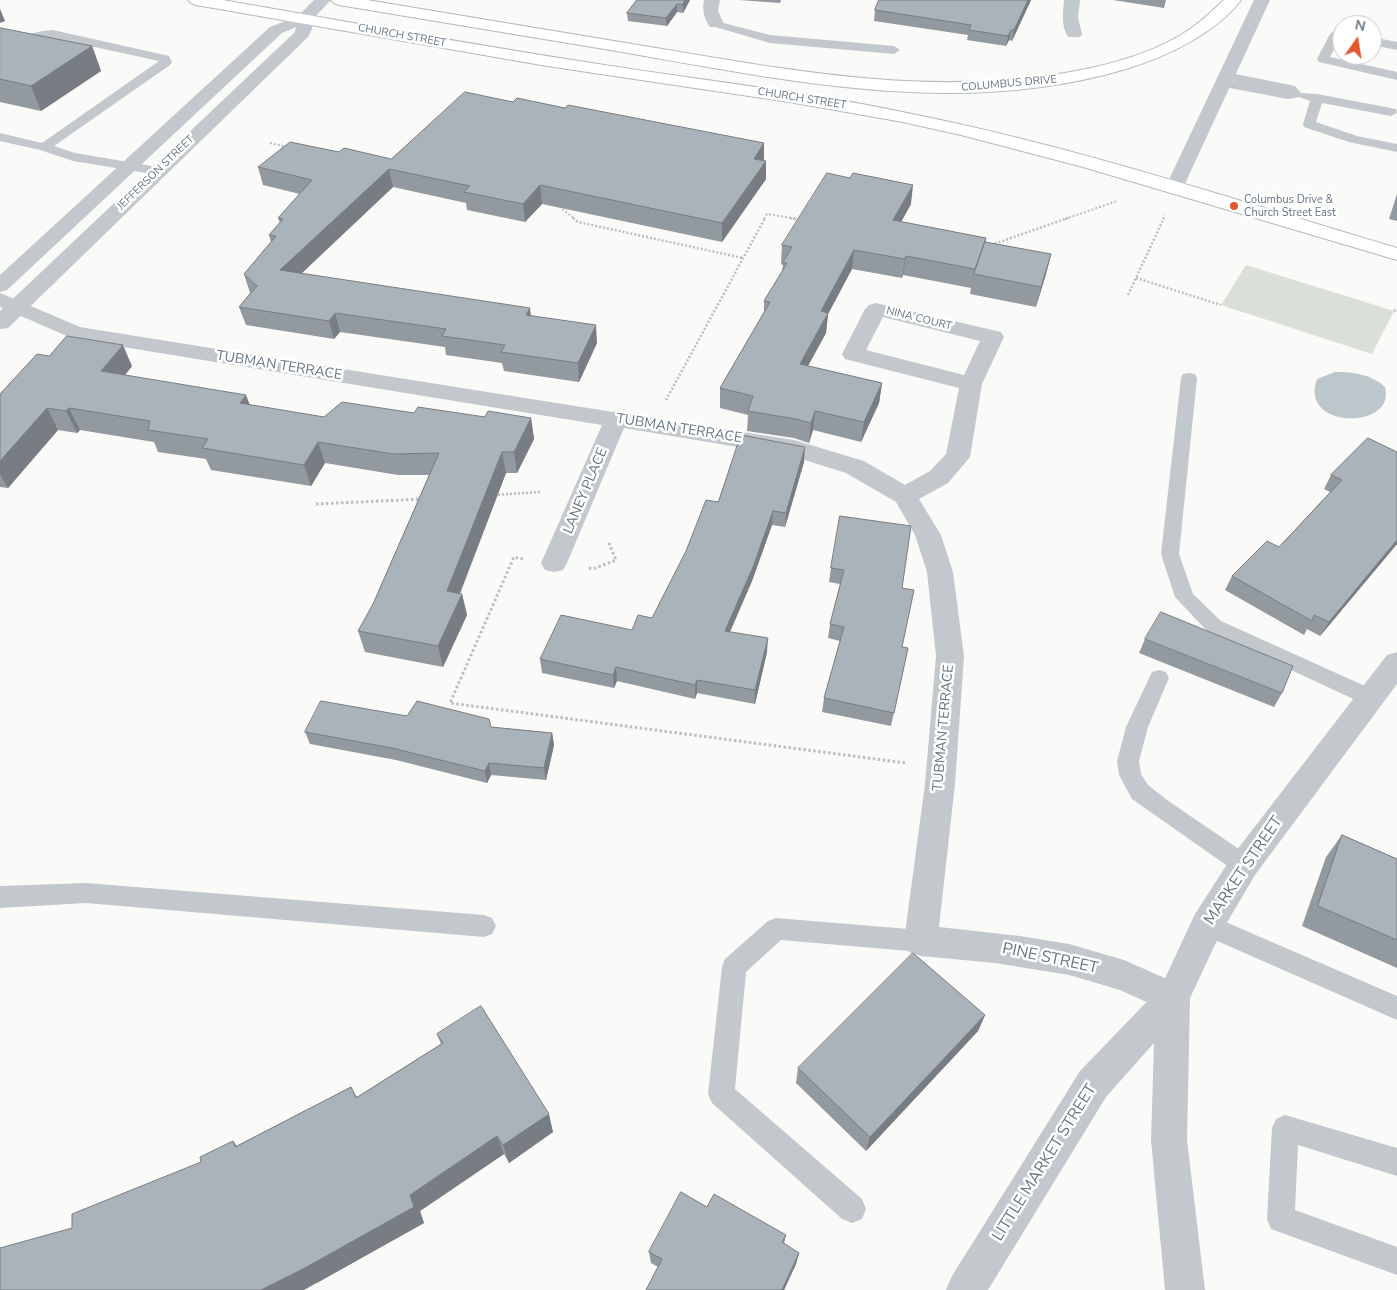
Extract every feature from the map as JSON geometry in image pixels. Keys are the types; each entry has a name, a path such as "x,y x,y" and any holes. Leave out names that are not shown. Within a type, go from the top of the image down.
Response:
{"highway":[{"name":"CHURCH STREET","path":"196,0 525,57 859,109 995,138 1174,188 1397,254"},
{"name":"CHURCH STREET","path":"339,0 765,72"},
{"name":"COLUMBUS DRIVE","path":"765,72 854,85 900,88 968,88 1038,83 1105,70 1163,51 1200,31 1219,16 1233,0"}],"street":[{"name":"JEFFERSON STREET","path":"0,286 276,30 292,22 304,19 323,0"},
{"path":"712,0 710,11 716,24"},
{"path":"1072,0 1070,18 1074,34"},
{"path":"1174,188 1262,0"},
{"name":"JEFFERSON STREET","path":"6,310 159,171 302,34 304,19"},
{"name":"NINA COURT","path":"905,496 939,477 958,458 971,384 993,337 876,309 853,354 971,384"},
{"name":"TUBMAN TERRACE","path":"6,310 74,332 98,337 617,418 794,448 855,467 905,496 928,535 940,572 950,656 942,768 921,941"},
{"name":"LANEY PLACE","path":"554,564 617,418"},
{"name":"MARKET STREET","path":"1185,1290 1169,1140 1173,998 1207,925 1244,865 1369,697 1397,663"},
{"name":"PINE STREET","path":"921,941 983,946 1053,956 1118,973 1173,998"},
{"name":"LITTLE MARKET STREET","path":"966,1290 1093,1084 1173,998"}],"lane":[{"path":"716,24 770,39 894,50"},
{"path":"0,52 18,40 37,34 53,34 166,58 166,62 160,67 44,147"},
{"path":"1332,41 1322,59 1332,61"},
{"path":"1382,43 1397,46"},
{"path":"1348,65 1397,76"},
{"path":"1225,80 1291,89 1296,94 1391,112"},
{"path":"1317,98 1308,124 1354,138 1397,148"},
{"path":"0,138 44,147 73,157 159,171"},
{"path":"1189,378 1170,554 1186,598 1214,626 1369,697"},
{"path":"1160,678 1137,727 1128,761 1130,775 1140,792 1159,807 1244,865"},
{"path":"0,897 86,893 484,926"},
{"path":"1207,925 1397,1008"},
{"path":"852,1209 721,1094 734,967 776,929 921,941"},
{"path":"1397,1162 1285,1128 1281,1219 1397,1261"}],"path":[{"path":"270,143 288,148"},
{"path":"990,245 1125,198"},
{"path":"554,201 559,208 578,222 743,258"},
{"path":"653,424 767,214 806,221"},
{"path":"1128,295 1166,214"},
{"path":"1136,278 1221,304"},
{"path":"492,495 541,492"},
{"path":"316,504 424,498"},
{"path":"608,541 616,560 593,568 514,557 450,702 942,768"}],"shaded area":[{"path":"1246,265 1394,311 1372,354 1221,305"},
{"path":"1335,372 1355,373 1374,379 1385,387 1385,401 1377,411 1364,417 1348,418 1333,415 1321,408 1315,396 1317,379"}],"building":[{"path":"637,0 685,0 683,4 677,4 666,18 627,13"},
{"path":"879,0 1028,0 1014,30 1011,30 1008,36 969,30 971,25 875,10"},
{"path":"0,28 92,46 31,86 0,79"},
{"path":"465,92 513,102 517,98 565,108 568,105 764,143 754,159 766,161 722,223 540,185 523,204 464,192 470,186 389,169 280,270 530,308 526,315 596,325 578,363 501,352 505,345 442,336 446,329 335,313 329,321 239,307 257,286 244,274 276,236 269,235 283,219 278,218 312,180 258,167 290,142 339,152 344,148 391,159"},
{"path":"827,173 850,178 853,173 913,185 893,220 986,238 975,269 906,256 905,259 854,250 821,311 828,313 800,364 882,383 864,422 815,411 811,423 748,411 753,396 720,388 770,302 764,301 787,263 783,262 792,247 782,245"},
{"path":"985,242 1051,254 1041,287 974,274"},
{"path":"67,336 123,345 101,371 246,395 240,403 324,417 342,402 414,413 418,407 485,417 488,411 531,418 514,452 502,452 447,591 462,594 438,646 358,631 373,604 439,453 393,454 318,442 304,465 202,448 208,439 148,430 150,421 69,408 66,411 47,408 0,461 0,394 37,354 49,356"},
{"path":"741,435 805,447 786,513 773,511 753,567 725,631 768,638 755,690 697,680 695,685 616,667 613,675 540,659 561,615 632,630 638,615 652,618 686,551 706,500 718,502"},
{"path":"1368,438 1397,452 1397,540 1329,622 1314,615 1312,621 1232,576 1267,541 1279,547 1342,480 1331,475"},
{"path":"840,516 911,526 902,588 914,590 902,647 908,648 894,713 824,698 844,627 830,624 844,570 831,568"},
{"path":"1161,612 1293,666 1282,693 1145,639"},
{"path":"321,701 407,716 417,701 489,719 491,727 552,733 544,768 489,763 485,771 392,748 305,732"},
{"path":"1342,835 1397,859 1397,940 1318,906"},
{"path":"913,953 985,1015 870,1137 798,1068"},
{"path":"481,1006 549,1114 503,1145 497,1136 410,1195 414,1207 303,1269 261,1290 0,1290 0,1248 72,1228 72,1214 201,1162 200,1157 233,1141 235,1147 351,1087 356,1098 443,1043 437,1034"},
{"path":"681,1192 707,1207 714,1194 786,1235 782,1242 799,1253 782,1290 646,1290 662,1259 649,1252"}],"place":[{"name":"Columbus Drive & Church Street East","path":"1234,206"}]}
